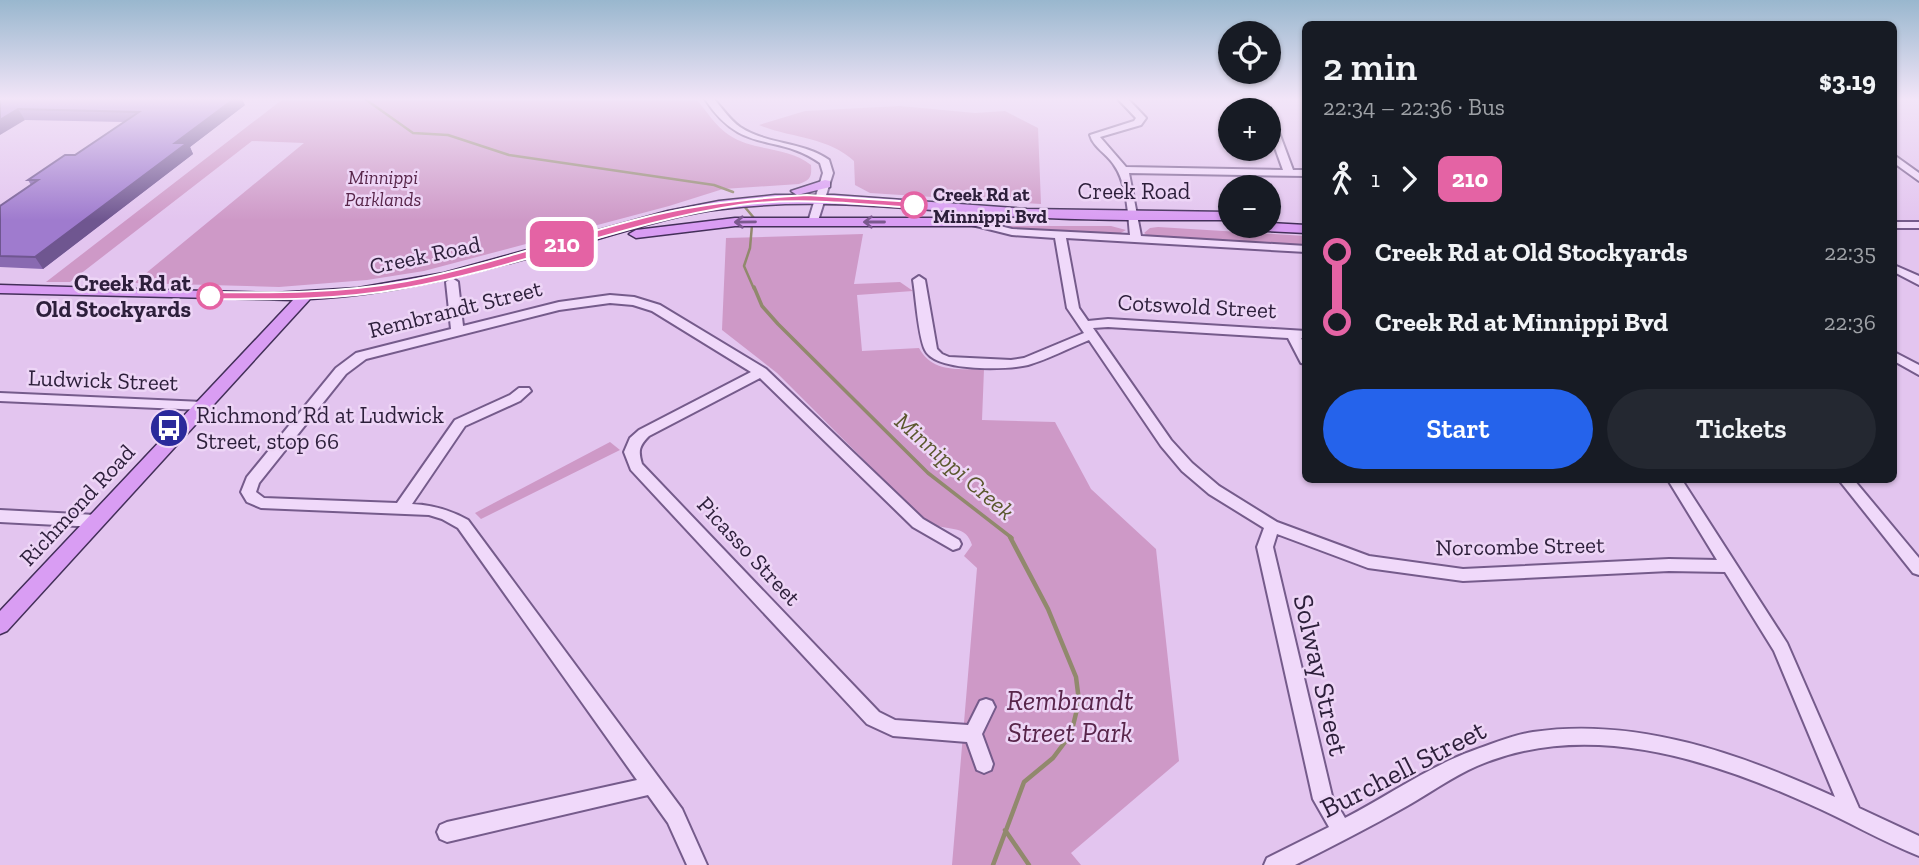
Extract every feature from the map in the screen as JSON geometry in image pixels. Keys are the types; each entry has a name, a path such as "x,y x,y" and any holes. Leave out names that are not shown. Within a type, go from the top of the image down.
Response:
{"main road":[{"path":"775,199 787,192 826,181 836,183 845,199"},
{"name":"Creek Road","path":"0,299 300,302 367,300 452,282 618,238 719,205 775,199 845,199 1218,224"},
{"name":"Creek Road","path":"0,289 300,302 436,279 660,223 972,222 1218,216"},
{"path":"1281,219 1302,221"},
{"path":"1281,228 1302,229"},
{"name":"Richmond Road","path":"0,625 300,302"}],"street":[{"path":"765,139 818,156 828,167 813,222"},
{"path":"1096,139 1122,170 1136,239"},
{"path":"1281,151 1289,173"},
{"path":"1897,160 1919,178"},
{"path":"1122,170 1302,173"},
{"name":"Creek Road","path":"972,222 997,230 1302,249"},
{"path":"1897,225 1919,225"},
{"name":"Norcombe Street","path":"1060,235 1073,308 1166,443 1187,467 1240,508 1272,526 1368,562 1463,575 1669,565 1730,566"},
{"path":"1897,270 1919,281"},
{"path":"919,280 931,349 937,357 947,360 1011,364 1027,362 1089,330"},
{"path":"452,282 458,333"},
{"name":"Rembrandt Street","path":"697,865 675,816 463,524 447,515 429,510 261,503 248,492 252,481 351,362 378,351 579,302 610,299 656,308 761,372 883,492 918,523 953,544"},
{"name":"Cotswold Street","path":"1089,330 1108,323 1298,334"},
{"path":"1897,358 1919,371"},
{"name":"Picasso Street","path":"761,372 643,433 635,441 631,452 636,466 873,718 894,728 973,734"},
{"path":"401,509 460,423 515,398 524,391"},
{"name":"Ludwick Street","path":"0,397 203,406"},
{"path":"1677,483 1781,648 1852,814"},
{"path":"1848,483 1919,569"},
{"path":"0,516 96,521"},
{"name":"Solway Street","path":"1272,526 1265,547 1323,799 1342,831"},
{"path":"984,764 973,734 986,707"},
{"name":"Burchell Street","path":"1273,865 1342,831 1475,758 1538,740 1573,736 1638,740 1737,764 1919,846"},
{"path":"447,832 653,785"}],"green space":[{"name":"Minnippi Parklands","path":"231,139 738,139 792,155 811,165 810,177 799,184 723,189 669,206 424,271 367,280 279,287 134,283 304,143 252,141 70,282 46,282"},
{"path":"811,139 1038,139 1041,204 870,193 855,185 854,161 821,142"},
{"path":"993,226 1111,226 1126,230 1117,235"},
{"path":"1158,227 1218,231 1218,238 1302,236 1302,246 1150,237 1144,233 1150,228"},
{"name":"Rembrandt Street Park","path":"863,234 854,284 900,282 913,291 857,295 862,351 919,348 931,362 939,366 984,369 982,420 1055,422 1091,489 1156,549 1179,761 1071,853 1081,865 952,865 977,568 964,556 972,545 962,531 932,524 916,512 777,373 722,330 726,238"},
{"path":"610,442 620,450 481,519 475,513"}],"building":[{"path":"98,139 180,139 175,143 187,143 35,257 0,256 0,206 38,180 28,180 65,155 75,155"}],"waterway":[{"name":"Minnippi Creek","path":"461,139 509,155 714,185 733,192"},
{"name":"Minnippi Creek","path":"744,206 754,218"},
{"name":"Minnippi Creek","path":"752,225 750,248 744,266 754,289"},
{"name":"Minnippi Creek","path":"754,287 762,306 778,324 928,473 1012,538"},
{"name":"Minnippi Creek","path":"1006,831 1024,782 1053,758 1071,734 1079,701 1076,677 1048,609 1010,537"},
{"name":"Minnippi Creek","path":"993,865 1006,831"},
{"name":"Minnippi Creek","path":"1006,831 1029,865"}],"bus line":[{"name":"210","path":"210,296 305,296 404,285 445,277 655,218 741,202 807,198 914,205"}],"place":[{"name":"Creek Rd at Minnippi Bvd","path":"914,205"},
{"name":"Creek Rd at Old Stockyards","path":"210,296"},
{"name":"Richmond Rd at Ludwick Street, stop 66","path":"169,428"}]}
